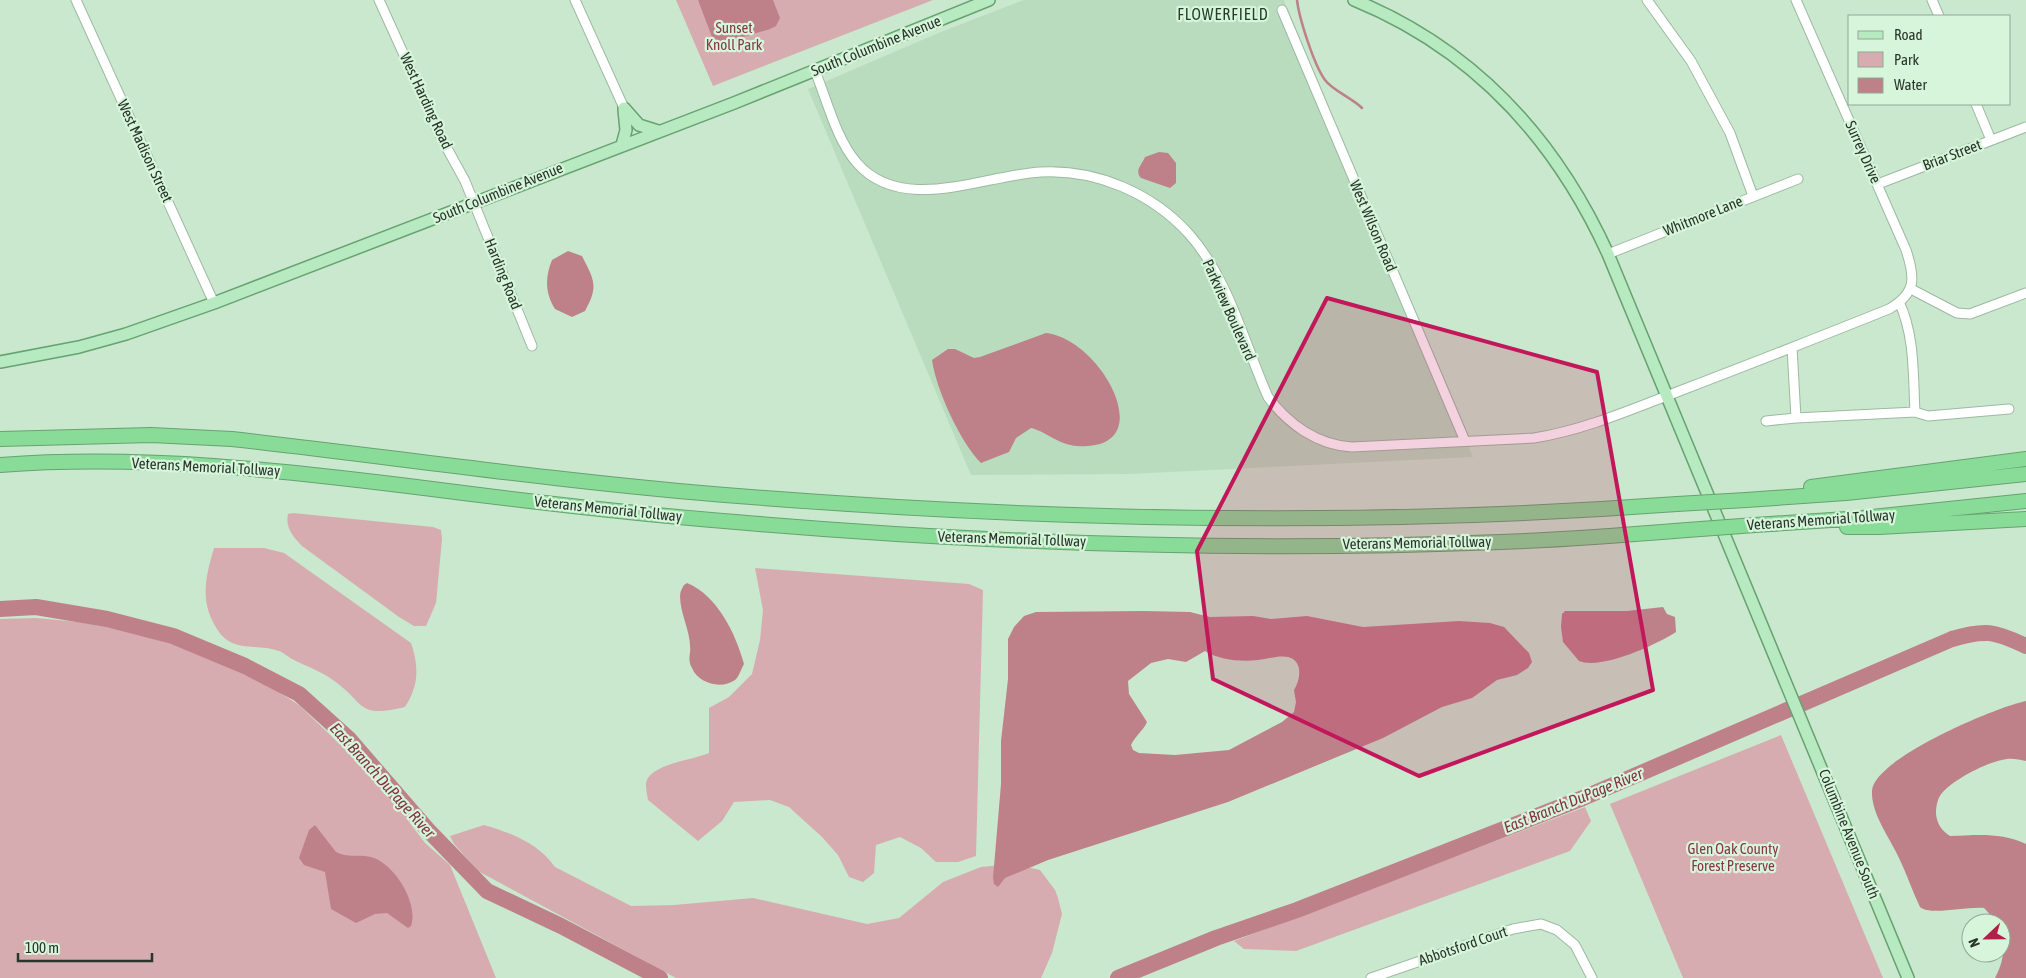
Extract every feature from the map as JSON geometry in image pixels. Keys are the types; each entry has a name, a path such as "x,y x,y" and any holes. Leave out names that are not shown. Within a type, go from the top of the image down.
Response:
{"highway":[{"name":"Veterans Memorial Tollway","path":"0,439 152,435 232,439 737,496 1092,516 1386,517 1570,512 1846,493 2026,474"},
{"path":"1751,499 1778,490 2026,458"},
{"name":"Veterans Memorial Tollway","path":"0,466 34,463 151,462 232,466 526,501 734,522 1002,539 1266,545 1500,542 1862,518 2026,500"},
{"path":"1794,522 1814,526 1879,527 2026,519"}],"main road":[{"name":"South Columbine Avenue","path":"0,362 79,347 126,334 214,303 815,71 989,0"},
{"path":"1354,0 1379,10 1433,41 1480,76 1508,103 1539,137 1562,169 1584,205 1608,254"},
{"path":"624,108 639,125 659,131"},
{"path":"622,145 626,130 624,108"},
{"name":"Columbine Avenue South","path":"1608,254 1665,396 1908,978"}],"street":[{"name":"West Madison Street","path":"76,0 214,303"},
{"name":"West Harding Road","path":"378,0 443,141 474,202"},
{"path":"575,0 624,108"},
{"path":"1647,0 1691,61 1730,133 1753,196"},
{"name":"Surrey Drive","path":"1796,0 1878,184 1912,268 1911,289"},
{"path":"1932,0 1939,15"},
{"name":"West Wilson Road","path":"1282,10 1465,441"},
{"name":"Parkview Boulevard","path":"815,71 848,151 857,164 870,175 899,189 930,190 1018,174 1041,172 1072,173 1119,185 1165,212 1189,234 1212,266 1268,397 1276,408 1294,424 1329,444 1352,447 1534,438 1562,434 1595,424 1665,396"},
{"path":"1976,105 1991,140"},
{"name":"Briar Street","path":"1878,184 2026,127"},
{"name":"Whitmore Lane","path":"1608,254 1798,179"},
{"name":"Harding Road","path":"474,202 532,346"},
{"path":"1665,396 1889,309 1899,302 1911,289 1958,314 1970,314 2026,293"},
{"path":"1899,302 1905,316 1912,354 1915,412"},
{"path":"1792,348 1796,418"},
{"path":"1766,421 1915,412 1928,416 2010,409"},
{"name":"Abbotsford Court","path":"1371,978 1528,924 1541,924 1557,930 1575,945 1592,978"}],"highlighted area":[{"path":"1327,298 1597,372 1653,690 1419,776 1213,679 1197,551"}],"shaded area":[{"path":"1024,0 1284,0 1473,457 1128,474 971,475 808,89 936,34"}],"green space":[{"name":"Sunset Knoll Park","path":"676,0 933,0 713,86"},
{"path":"288,514 433,527 441,530 442,539 436,603 426,626 414,626 399,617 302,546 289,527"},
{"path":"214,548 264,548 284,553 411,643 416,676 413,691 405,707 378,711 369,710 328,677 281,652 239,645 225,639 213,621 206,601 206,581"},
{"path":"755,568 969,584 983,590 976,856 958,862 936,862 921,848 900,837 876,845 874,873 863,882 849,877 838,855 822,837 789,807 770,800 734,802 722,821 698,841 648,800 646,784 649,777 655,772 663,767 709,753 709,708 729,697 752,674 760,640 763,610"},
{"path":"36,618 78,622 140,633 188,649 264,682 300,706 378,781 425,843 450,865 496,978 0,978 0,619"},
{"name":"Glen Oak County Forest Preserve","path":"1781,735 1883,978 1683,978 1610,804"},
{"path":"1585,807 1591,821 1570,851 1296,951 1244,949 1234,941"},
{"path":"484,825 523,840 541,851 555,867 631,906 674,905 753,898 867,924 899,918 943,882 981,867 1012,864 1040,870 1055,890 1062,914 1052,953 1041,978 676,978 478,871 454,844 450,836"}],"water":[{"path":"698,0 773,0 780,18 776,26 770,29 723,43 712,37"},
{"path":"1159,152 1168,153 1176,163 1176,183 1170,188 1141,178 1138,172 1145,157"},
{"path":"568,251 582,256 590,271 593,283 592,295 585,311 572,317 555,309 549,297 547,285 552,260"},
{"path":"1046,333 1067,340 1087,354 1103,373 1115,394 1120,414 1116,432 1103,443 1077,446 1064,443 1031,428 1016,438 1009,452 981,463 957,429 938,385 932,360 948,349 955,349 974,358 980,357"},
{"path":"687,583 707,596 716,606 736,640 744,664 736,679 729,683 717,685 705,681 699,678 691,666 689,638 680,596 684,585"},
{"path":"1663,607 1667,614 1675,617 1676,632 1628,655 1601,662 1589,663 1579,661 1563,642 1561,627 1562,614 1565,611 1627,611"},
{"path":"1036,612 1190,612 1210,617 1253,616 1271,619 1307,616 1363,627 1459,621 1490,623 1504,627 1529,653 1532,662 1528,668 1517,675 1497,680 1472,698 1442,707 1383,738 1228,802 1048,860 1005,878 998,887 994,884 993,878 1001,784 1001,741 1008,679 1008,639 1014,627 1024,616","holes":["1205,651 1245,661 1281,656 1293,659 1299,667 1298,681 1294,690 1296,702 1294,712 1282,722 1229,750 1175,755 1139,753 1133,750 1131,745 1147,722 1129,694 1128,681 1151,663 1168,659 1186,662"]},
{"path":"2026,701 2026,761 2014,759 2000,760 1972,771 1942,793 1936,809 1939,824 1950,836 1998,836 2026,844 2026,978 1995,978 2001,963 2011,963 2011,913 1989,913 1984,908 1932,911 1920,907 1902,864 1878,817 1872,791 1878,778 1892,764 1913,750 1964,724"},
{"path":"315,825 336,852 344,855 371,857 380,861 396,875 403,885 411,906 413,917 411,926 408,928 387,913 375,914 356,923 331,909 325,872 304,865 299,858 309,830"}],"waterway":[{"path":"1297,0 1316,64 1325,80 1362,108"},
{"name":"East Branch DuPage River","path":"0,609 36,607 107,619 173,636 245,666 299,694 349,739 427,829 487,891 561,926 660,978"},
{"name":"East Branch DuPage River","path":"1118,978 1216,938 1297,910 1583,798 1952,639 1973,634 1989,633 2006,637 2026,646"}],"district":[{"name":"FLOWERFIELD","path":"1223,14"}]}
